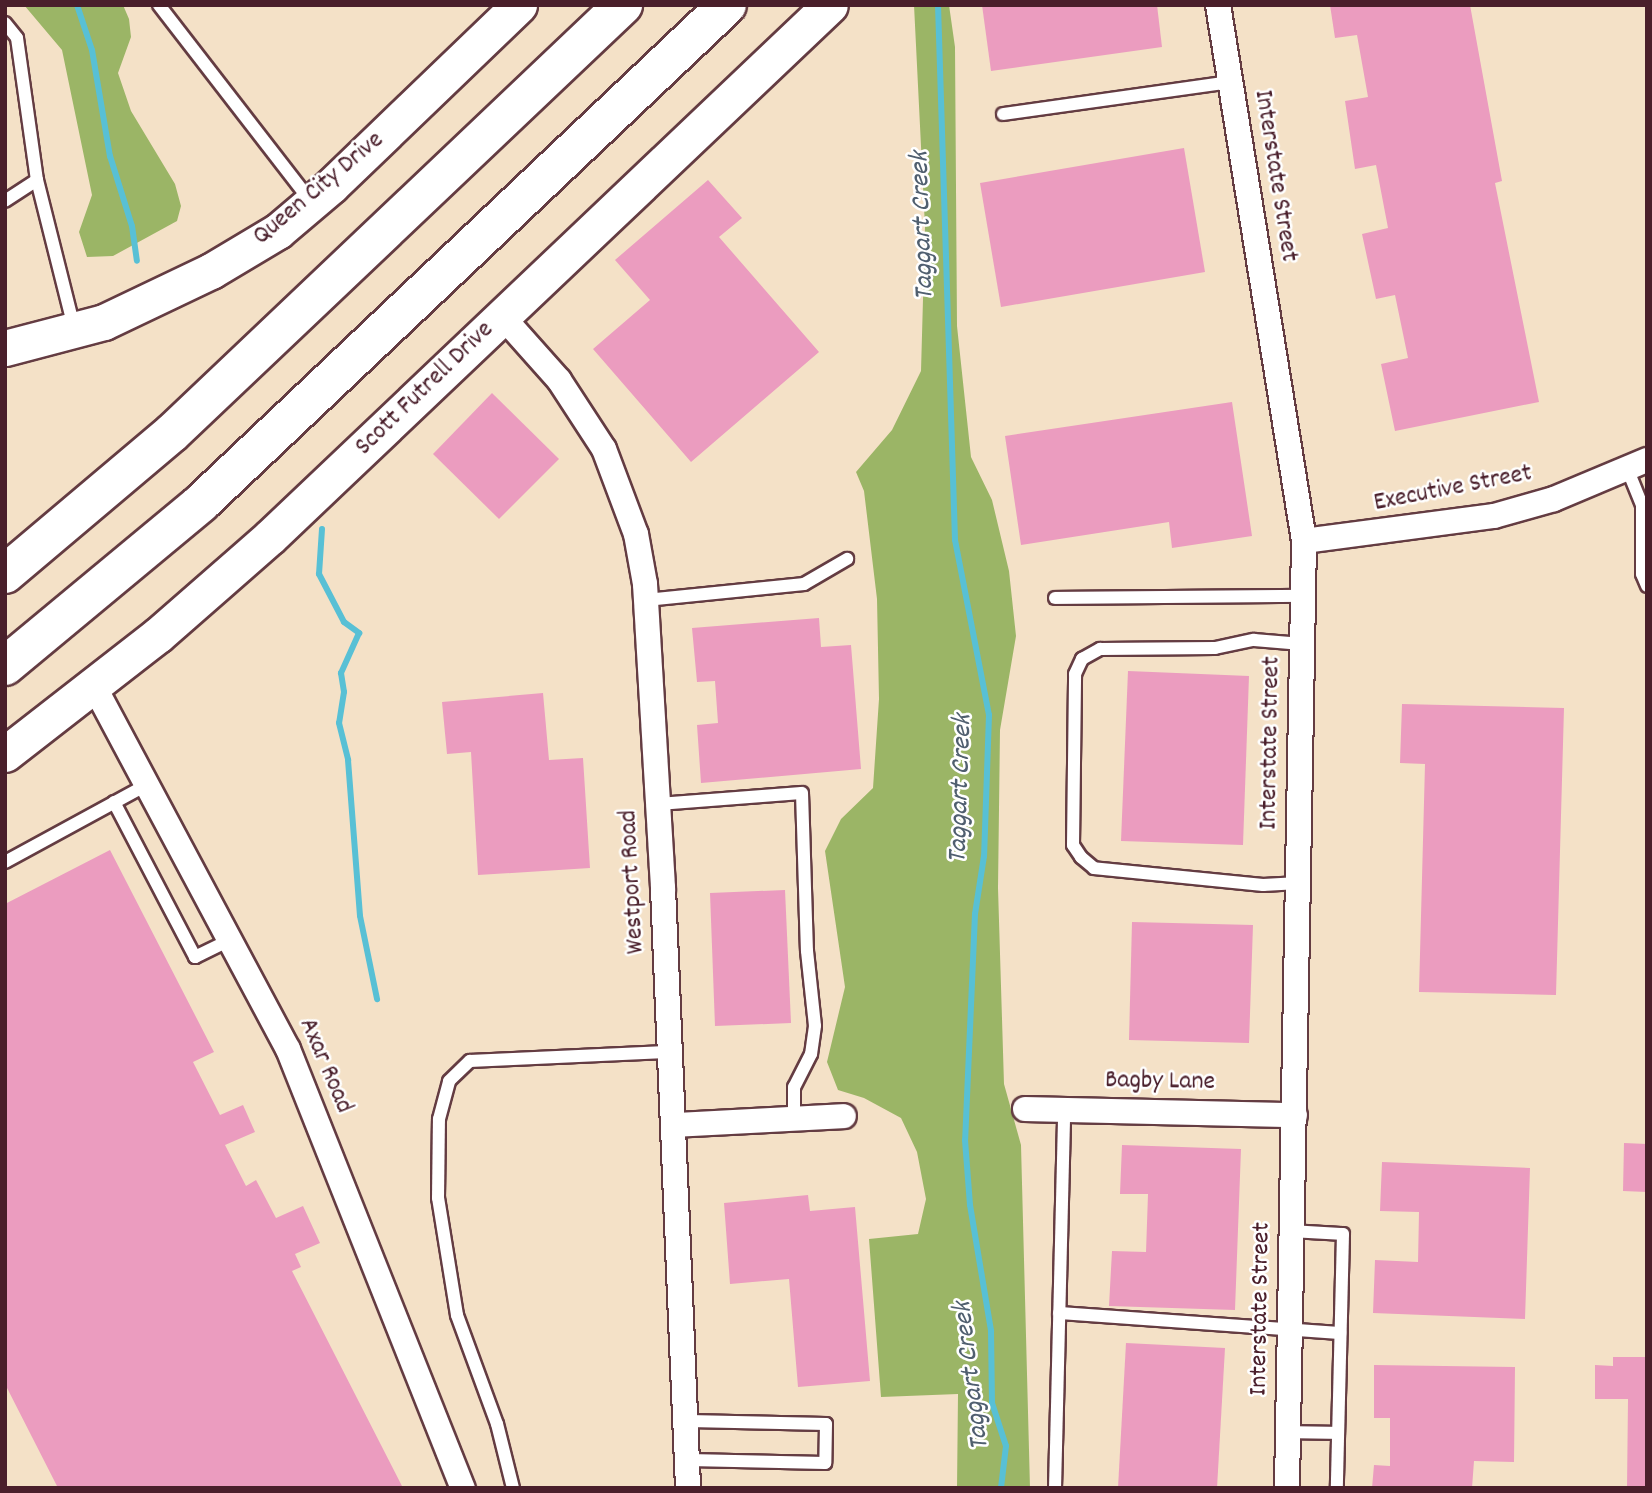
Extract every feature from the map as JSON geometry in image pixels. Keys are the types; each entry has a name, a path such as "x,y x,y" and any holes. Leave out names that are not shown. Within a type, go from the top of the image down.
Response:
{"highway":[{"path":"5,574 172,433 623,5"},
{"path":"5,666 201,503 727,5"}],"street":[{"name":"Queen City Drive","path":"5,348 75,331 211,271 278,231 519,5"},
{"name":"Scott Futrell Drive","path":"5,754 94,686 270,537 830,5"},
{"name":"Interstate Street","path":"1218,5 1304,541 1287,1488"},
{"name":"Westport Road","path":"502,316 559,380 604,449 636,534 646,600 658,804 689,1421 688,1488"},
{"name":"Executive Street","path":"1304,541 1494,516 1554,499 1637,464"},
{"name":"Axar Road","path":"94,686 288,1049 463,1488"},
{"name":"Bagby Lane","path":"1025,1109 1295,1115"},
{"path":"675,1125 844,1116"}],"lane":[{"path":"159,5 311,202"},
{"path":"5,23 18,37 37,180 75,331"},
{"path":"1003,114 1230,82"},
{"path":"5,201 37,180"},
{"path":"1637,464 1644,503 1647,586"},
{"path":"646,600 804,584 847,559"},
{"path":"1055,598 1303,596"},
{"path":"1299,883 1263,885 1094,868 1080,857 1073,845 1074,674 1082,659 1100,649 1215,648 1254,640 1303,644"},
{"path":"5,862 146,785"},
{"path":"658,804 803,793 807,951 815,1026 811,1054 794,1087 794,1118"},
{"path":"114,802 195,957 230,940"},
{"path":"513,1488 473,1349 457,1315 438,1198 439,1119 449,1081 470,1061 671,1052"},
{"path":"1055,1488 1064,1110"},
{"path":"1292,1231 1343,1234 1336,1488"},
{"path":"1059,1313 1340,1334"},
{"path":"689,1421 826,1424 825,1463 689,1460"},
{"path":"1288,1432 1338,1433"}],"green space":[{"path":"24,5 123,5 129,19 131,37 118,73 131,111 175,184 181,206 177,221 113,256 87,257 79,232 92,195 62,50"},
{"path":"914,5 949,5 955,47 957,326 971,457 992,500 1009,571 1016,636 1000,730 998,888 1004,1084 1021,1145 1030,1488 957,1488 958,1394 881,1397 869,1239 918,1234 926,1199 917,1152 901,1118 864,1098 838,1090 827,1062 845,987 825,851 841,819 873,788 879,699 877,599 864,491 856,472 892,430 921,371 925,227"}],"building":[{"path":"982,5 1157,5 1162,47 991,71"},
{"path":"1330,5 1470,5 1502,181 1495,183 1539,402 1395,431 1381,364 1408,358 1395,295 1376,299 1362,234 1388,228 1376,165 1355,169 1345,101 1368,97 1357,35 1335,38"},
{"path":"1184,148 1205,272 1001,307 980,183"},
{"path":"708,180 742,218 719,237 819,352 691,462 593,349 650,300 615,260"},
{"path":"492,393 559,459 499,519 433,454"},
{"path":"1232,402 1252,536 1172,548 1169,522 1021,545 1005,436"},
{"path":"819,618 821,647 851,645 861,769 701,783 697,725 718,723 715,681 697,682 692,628"},
{"path":"1128,671 1249,676 1243,845 1121,841"},
{"path":"543,693 549,760 583,758 590,868 478,875 471,752 447,754 442,702"},
{"path":"1402,704 1564,708 1556,995 1419,992 1425,764 1400,763"},
{"path":"110,850 214,1052 193,1062 220,1115 243,1105 255,1132 225,1145 246,1186 256,1180 276,1218 303,1206 320,1243 295,1254 301,1267 292,1271 403,1488 58,1488 5,1384 5,904"},
{"path":"785,890 791,1023 715,1026 710,893"},
{"path":"1132,922 1253,925 1249,1043 1129,1040"},
{"path":"1624,1143 1647,1144 1647,1192 1623,1191"},
{"path":"1122,1145 1241,1149 1235,1310 1109,1306 1112,1251 1146,1252 1148,1194 1120,1194"},
{"path":"1382,1162 1530,1168 1525,1319 1373,1313 1375,1260 1418,1262 1419,1212 1380,1211"},
{"path":"808,1195 810,1211 855,1207 870,1381 798,1387 789,1279 730,1284 724,1203"},
{"path":"1126,1343 1225,1348 1217,1488 1118,1488"},
{"path":"1613,1357 1647,1357 1647,1488 1627,1488 1628,1399 1595,1399 1595,1365 1613,1366"},
{"path":"1374,1365 1515,1367 1514,1462 1474,1461 1472,1488 1372,1488 1374,1465 1390,1466 1390,1418 1374,1418"}],"waterway":[{"path":"77,5 92,50 110,156 132,226 137,261"},
{"name":"Taggart Creek","path":"938,5 955,540 989,715 984,856 975,914 965,1140 970,1205 991,1331 992,1403 1006,1446 1001,1488"},
{"path":"322,529 319,574 344,622 359,633 341,673 344,692 339,723 348,760 360,916 377,999"}]}
